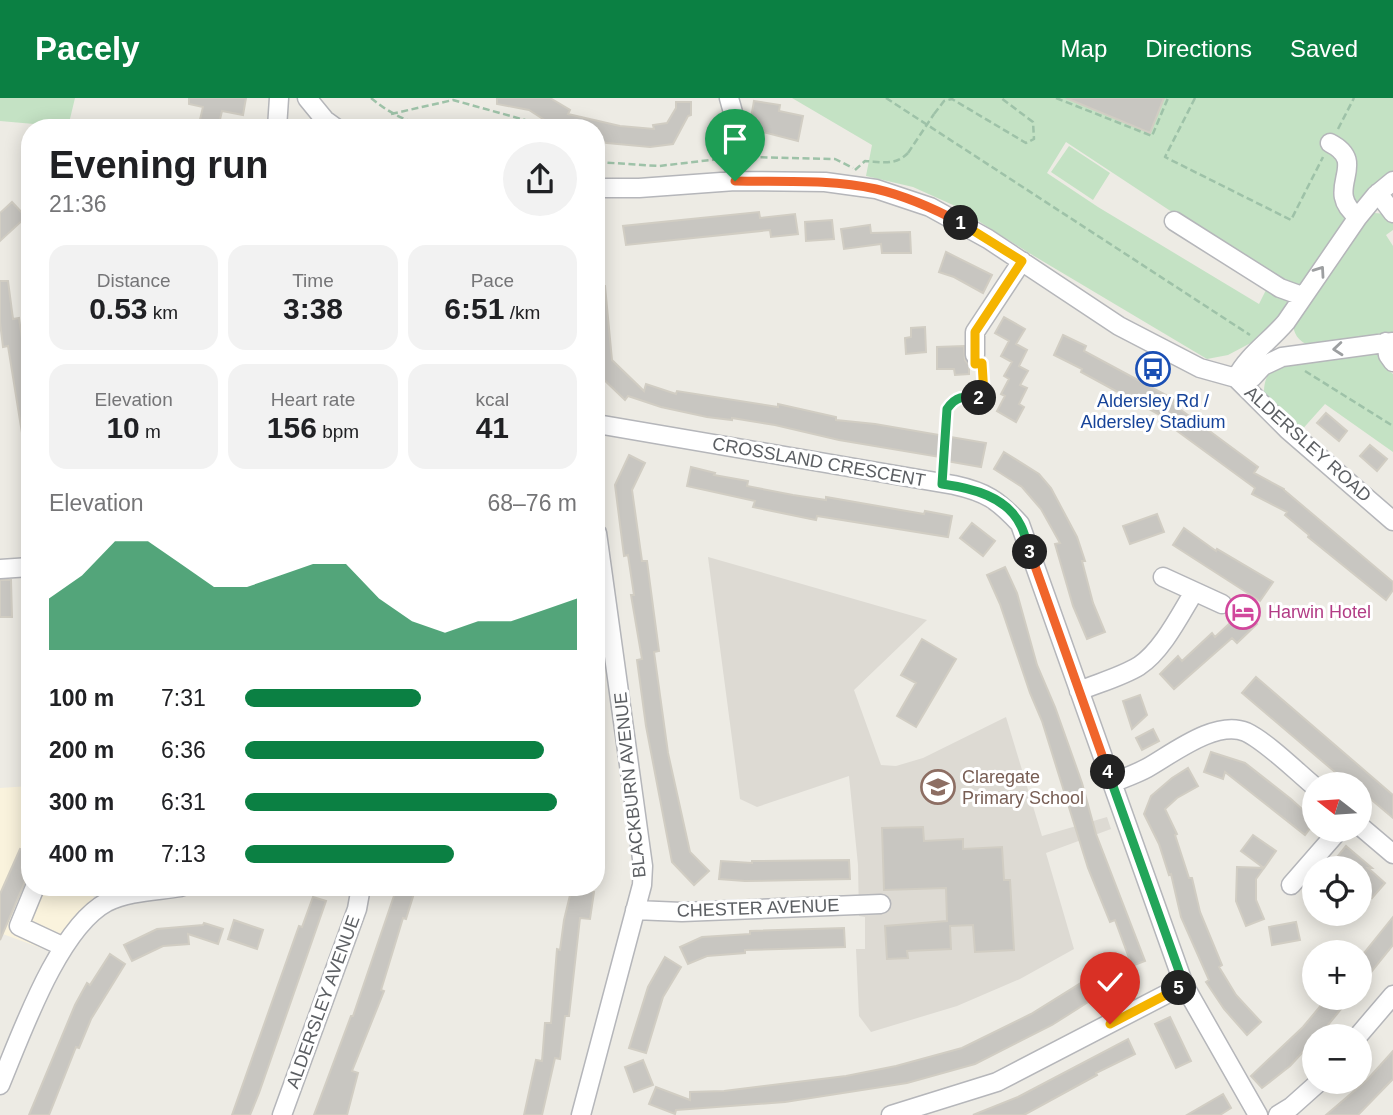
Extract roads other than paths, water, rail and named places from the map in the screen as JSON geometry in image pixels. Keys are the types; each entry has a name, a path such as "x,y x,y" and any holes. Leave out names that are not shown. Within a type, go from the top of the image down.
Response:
{"street":[{"path":"278,119 279,98"},
{"path":"307,98 324,119"},
{"path":"729,98 734,116 735,181"},
{"path":"1331,143 1345,155 1348,167 1342,197 1348,210 1358,217"},
{"name":"ALDERSLEY ROAD","path":"605,188 735,181 846,184 876,189 930,207 960,222 1022,261 1119,327 1200,368 1236,378 1288,429 1393,521"},
{"path":"1393,181 1378,193 1358,217 1288,319 1275,335 1243,364 1236,378 1252,378 1263,366 1282,357 1390,342 1388,355 1393,362"},
{"path":"1378,193 1393,214"},
{"path":"1174,221 1280,288 1303,296"},
{"path":"975,355 975,332 1022,261"},
{"path":"1288,319 1286,330 1290,345 1309,352"},
{"name":"CROSSLAND CRESCENT","path":"605,425 978,491 991,496 1005,507 1020,524 1184,985 1258,1115"},
{"path":"0,569 21,568"},
{"path":"1163,577 1222,604"},
{"name":"BLACKBURN AVENUE","path":"581,1115 642,885 643,866 605,591"},
{"path":"1079,691 1140,665 1160,643 1194,592"},
{"path":"1112,783 1145,769 1207,735 1235,729 1246,732 1259,741 1302,776"},
{"path":"1372,836 1393,854"},
{"path":"1291,885 1329,842"},
{"path":"31,896 19,926 64,947"},
{"path":"0,1085 26,1023 64,947 105,896"},
{"name":"ALDERSLEY AVENUE","path":"282,1115 357,909 359,896"},
{"name":"CHESTER AVENUE","path":"635,910 682,912 881,903"},
{"path":"891,1115 998,1082 1184,985"},
{"path":"1368,1024 1393,995"},
{"path":"1279,1115 1306,1094"}],"place":[{"name":"Aldersley Rd / Aldersley Stadium","path":"1153,369"},
{"name":"Harwin Hotel","path":"1243,612"},
{"name":"Claregate Primary School","path":"938,787"}]}
